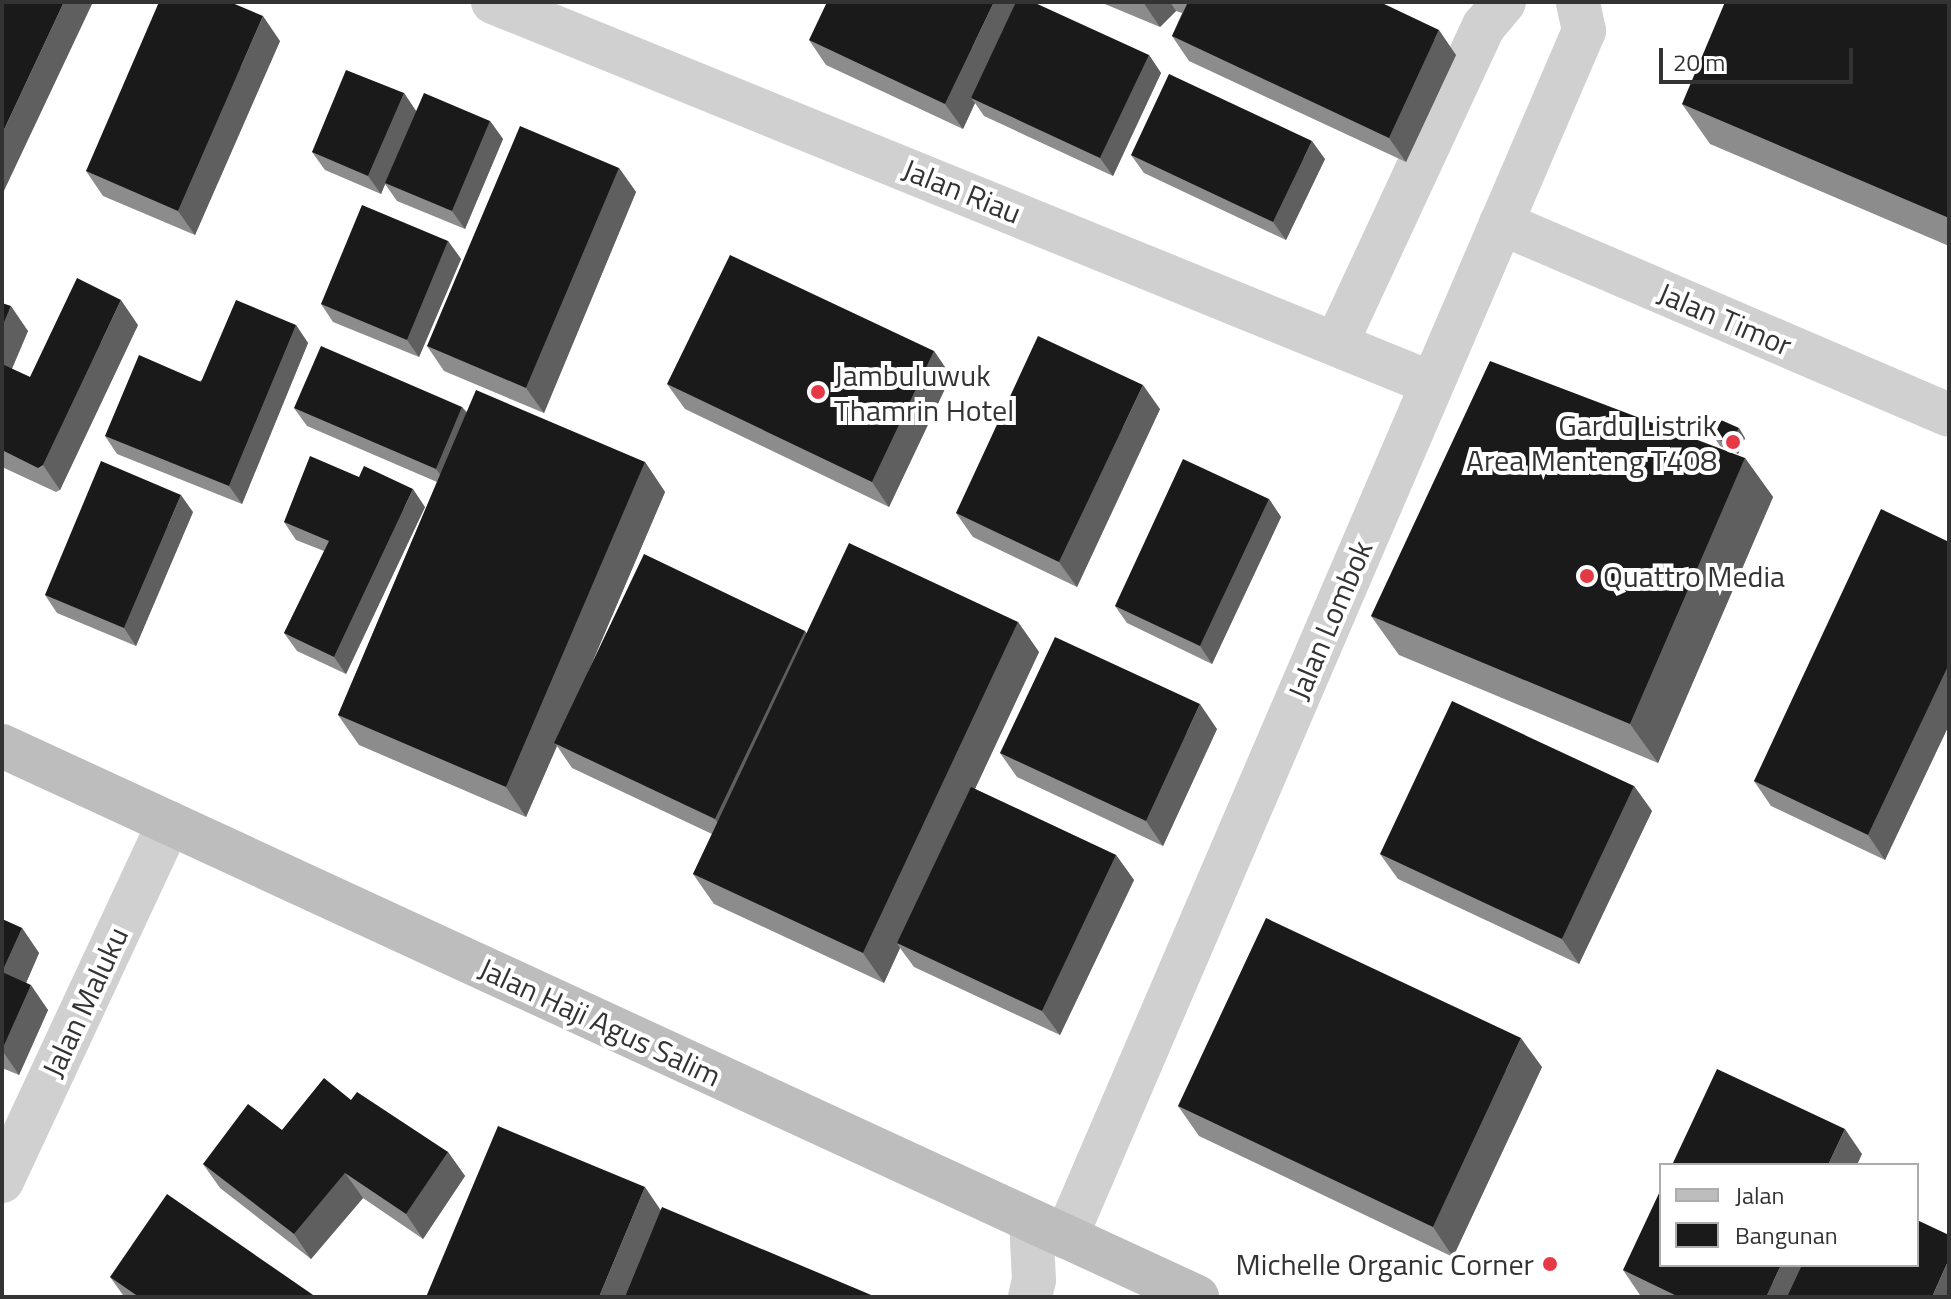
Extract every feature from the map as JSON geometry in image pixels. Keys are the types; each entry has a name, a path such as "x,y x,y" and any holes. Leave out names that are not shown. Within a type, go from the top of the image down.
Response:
{"street":[{"name":"Jalan Riau","path":"493,2 1337,342 1431,383"},
{"path":"1337,342 1484,26 1504,2"},
{"name":"Jalan Lombok","path":"1030,1297 1049,1229 1431,383 1584,31 1578,2"},
{"name":"Jalan Timor","path":"1501,223 1949,415"},
{"name":"Jalan Haji Agus Salim","path":"2,746 1197,1297"},
{"name":"Jalan Maluku","path":"2,1181 169,823"}],"building":[{"path":"2,2 64,2 2,134"},
{"path":"159,2 230,2 263,16 178,211 86,171"},
{"path":"827,2 994,2 945,104 809,40"},
{"path":"1016,2 1033,2 1149,55 1100,158 971,98"},
{"path":"1188,2 1380,2 1439,30 1389,138 1172,36"},
{"path":"1725,2 1949,2 1949,218 1682,104"},
{"path":"346,70 404,93 368,176 312,152"},
{"path":"1169,74 1312,141 1273,222 1131,155"},
{"path":"424,93 490,121 452,211 385,183"},
{"path":"520,126 619,168 526,388 427,346"},
{"path":"362,205 448,241 407,340 321,304"},
{"name":"Jambuluwuk Thamrin Hotel","path":"730,255 934,351 872,482 667,384"},
{"path":"77,278 121,300 43,465 38,468 2,450 2,364 30,377"},
{"path":"236,300 296,325 229,486 105,436 139,355 201,382"},
{"path":"2,303 11,306 2,327"},
{"path":"1038,336 1143,385 1059,562 956,513"},
{"path":"321,346 462,407 436,469 294,408"},
{"name":"Quattro Media","path":"1490,361 1745,458 1630,724 1371,616"},
{"path":"476,390 645,462 506,787 338,715"},
{"path":"1721,420 1739,428 1731,445 1714,437"},
{"path":"310,456 359,477 364,466 413,489 334,657 284,633 329,541 284,522"},
{"path":"1183,459 1269,499 1200,646 1115,606"},
{"path":"101,461 181,495 124,628 45,595"},
{"path":"1881,509 1949,542 1949,664 1868,835 1754,781"},
{"path":"849,543 1018,622 863,953 693,874"},
{"path":"644,554 805,631 715,819 554,743"},
{"path":"1055,637 1200,704 1146,821 1000,753"},
{"path":"1452,701 1634,786 1562,939 1380,854"},
{"path":"971,787 1116,855 1042,1011 897,943"},
{"path":"1266,918 1521,1038 1433,1227 1178,1106"},
{"path":"2,919 22,928 2,972"},
{"path":"2,972 31,985 2,1050"},
{"path":"1717,1069 1845,1129 1829,1163 1673,1163"},
{"path":"324,1078 351,1100 357,1092 448,1152 406,1214 345,1173 294,1234 203,1164 248,1104 282,1130"},
{"path":"498,1126 645,1187 599,1297 426,1297"},
{"path":"1659,1193 1659,1267 1780,1267 1766,1297 1679,1297 1623,1270"},
{"path":"167,1194 316,1297 139,1297 110,1277"},
{"path":"662,1207 876,1297 625,1297"},
{"path":"1919,1221 1949,1235 1949,1259 1932,1297 1787,1297 1801,1267 1919,1267"}],"place":[{"name":"Jambuluwuk Thamrin Hotel","path":"818,392"},
{"name":"Gardu Listrik Area Menteng T408","path":"1733,442"},
{"name":"Quattro Media","path":"1587,576"},
{"name":"Michelle Organic Corner","path":"1550,1264"}]}
